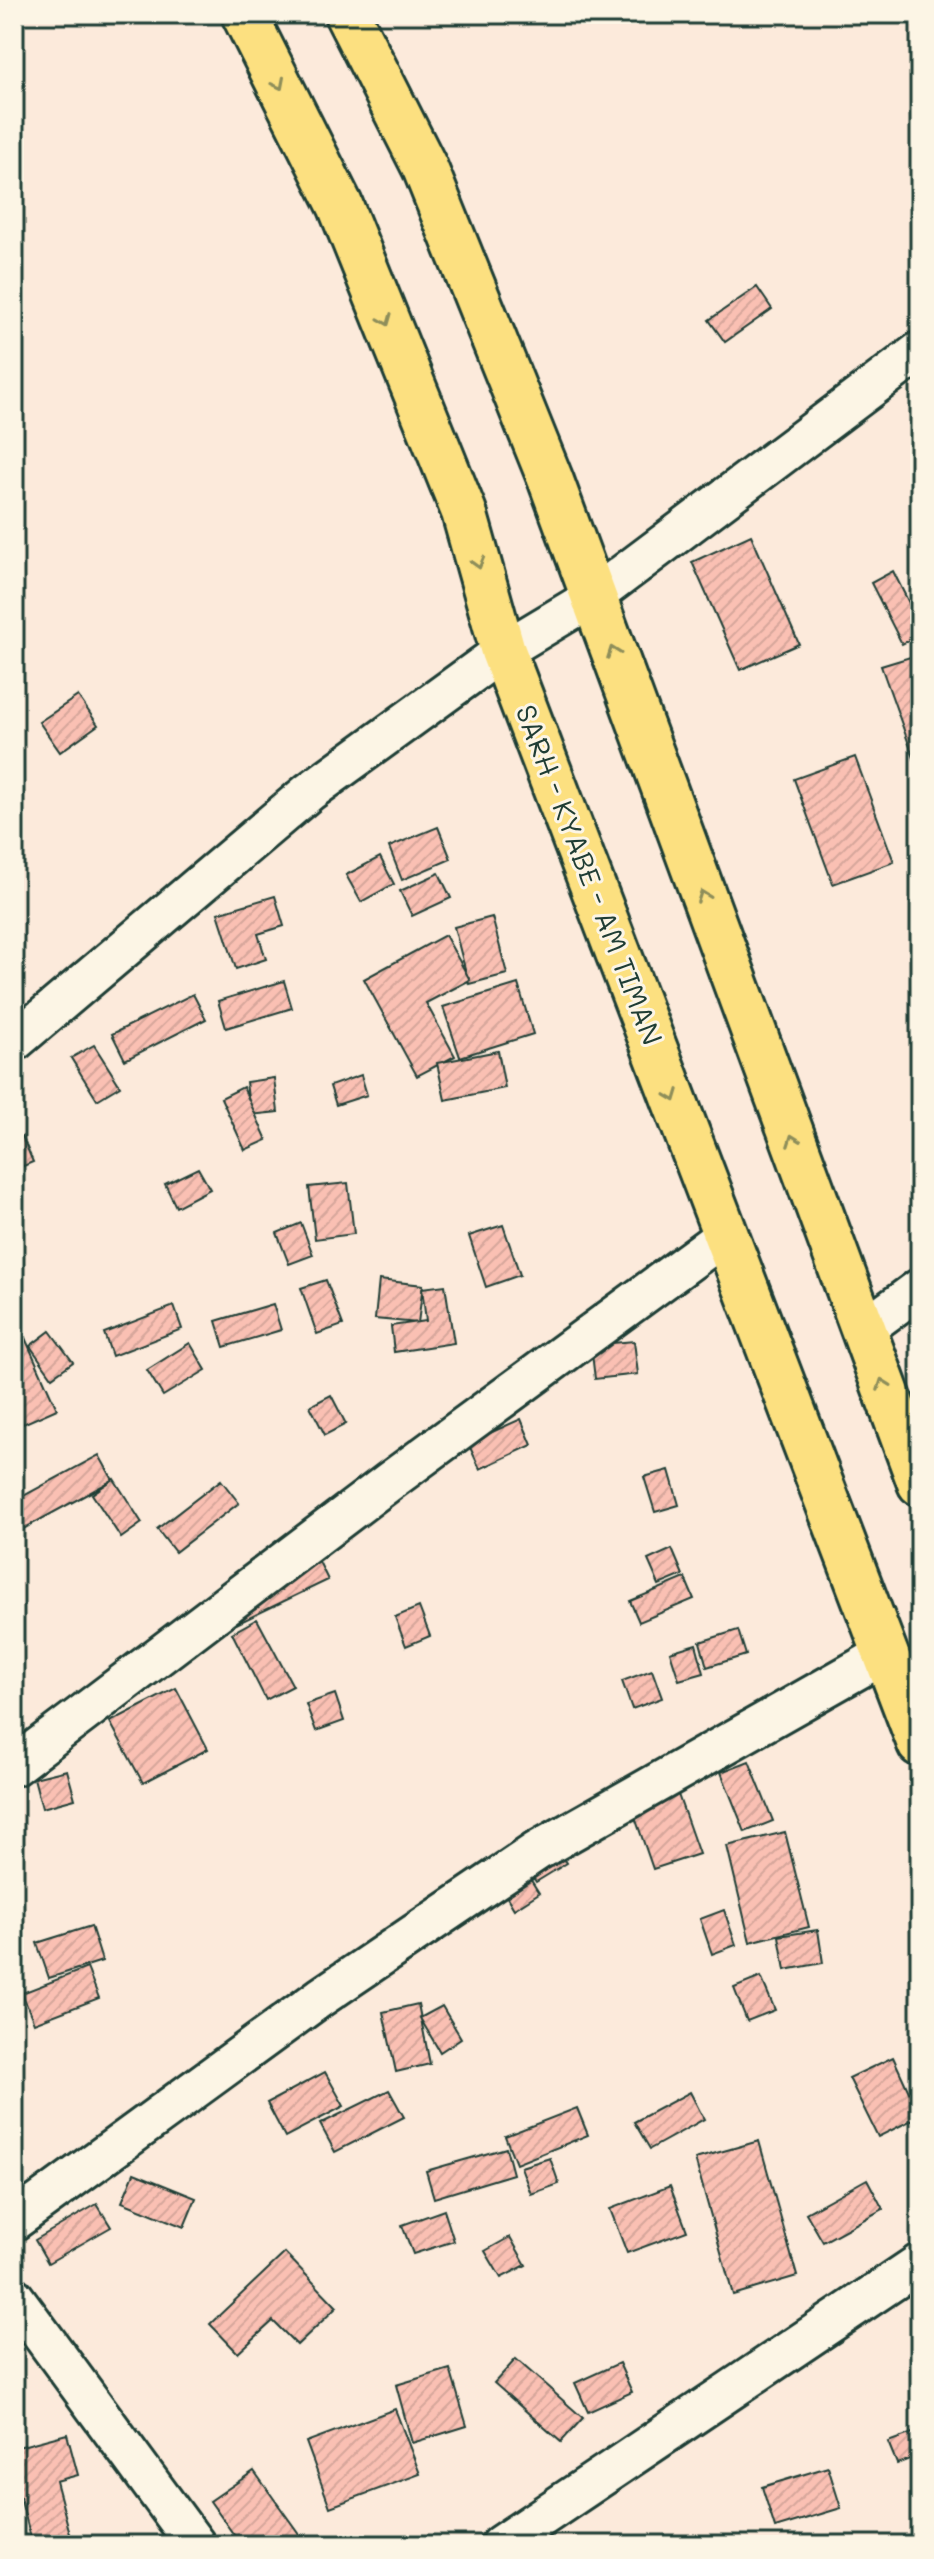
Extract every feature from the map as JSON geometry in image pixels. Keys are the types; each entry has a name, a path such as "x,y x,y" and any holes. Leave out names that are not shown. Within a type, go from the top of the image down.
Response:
{"highway":[{"name":"SARH - KYABE - AM TIMAN","path":"244,14 340,205 464,512 503,651 920,1744"},
{"path":"347,14 431,182 593,597 920,1483"}],"street":[{"path":"14,1042 309,792 503,651 593,597 920,351"},
{"path":"14,1766 415,1463 725,1235"},
{"path":"863,1330 920,1288"},
{"path":"14,2221 321,1997 537,1851 885,1654"},
{"path":"500,2545 920,2263"},
{"path":"14,2297 196,2545"}],"building":[{"path":"757,287 772,309 725,342 709,320"},
{"path":"751,535 799,644 740,670 692,562"},
{"path":"893,571 920,625 920,635 902,644 871,583"},
{"path":"920,654 920,775 881,666"},
{"path":"78,696 98,725 60,752 39,722"},
{"path":"855,757 894,862 833,884 794,779"},
{"path":"438,827 451,859 402,880 389,847"},
{"path":"380,857 394,884 361,902 346,875"},
{"path":"439,873 451,898 412,916 400,891"},
{"path":"275,896 284,926 258,934 266,959 236,969 218,913"},
{"path":"492,917 507,974 469,984 454,927"},
{"path":"445,935 470,980 426,1003 455,1056 417,1076 364,979"},
{"path":"284,981 292,1008 226,1028 218,1001"},
{"path":"518,984 533,1034 460,1057 443,1007"},
{"path":"193,994 206,1019 125,1060 112,1034"},
{"path":"94,1045 120,1086 97,1100 71,1058"},
{"path":"498,1051 505,1088 445,1100 437,1063"},
{"path":"361,1075 367,1095 336,1105 330,1086"},
{"path":"274,1078 278,1112 250,1115 246,1082"},
{"path":"243,1087 267,1140 245,1150 221,1098"},
{"path":"22,1136 33,1162 14,1170 14,1139"},
{"path":"198,1168 210,1189 176,1207 165,1184"},
{"path":"348,1183 354,1234 315,1239 309,1187"},
{"path":"301,1223 313,1255 289,1264 277,1233"},
{"path":"503,1225 520,1275 486,1287 469,1236"},
{"path":"326,1280 343,1325 317,1334 301,1288"},
{"path":"379,1280 423,1285 418,1323 375,1319"},
{"path":"445,1285 454,1343 394,1352 391,1326 426,1321 422,1288"},
{"path":"273,1304 281,1330 224,1347 216,1321"},
{"path":"174,1306 182,1329 112,1356 104,1333"},
{"path":"21,1329 57,1409 23,1424 14,1404 14,1332"},
{"path":"50,1331 73,1362 52,1377 30,1346"},
{"path":"634,1341 638,1374 595,1379 591,1345"},
{"path":"190,1343 206,1370 163,1396 147,1370"},
{"path":"331,1395 346,1424 325,1435 310,1406"},
{"path":"521,1419 532,1445 480,1469 468,1443"},
{"path":"99,1455 113,1480 14,1534 14,1501"},
{"path":"669,1470 679,1505 655,1512 644,1477"},
{"path":"114,1479 142,1523 121,1538 92,1494"},
{"path":"221,1480 239,1503 175,1552 157,1529"},
{"path":"313,1549 328,1580 228,1628"},
{"path":"672,1549 683,1575 659,1585 648,1560"},
{"path":"685,1578 694,1599 639,1622 630,1601"},
{"path":"419,1607 430,1636 406,1646 395,1617"},
{"path":"257,1619 293,1686 266,1700 232,1633"},
{"path":"738,1630 746,1655 707,1667 700,1642"},
{"path":"696,1644 704,1673 679,1680 670,1652"},
{"path":"652,1670 662,1698 632,1709 622,1681"},
{"path":"176,1688 208,1749 143,1783 110,1722"},
{"path":"335,1694 344,1721 316,1731 306,1704"},
{"path":"749,1761 773,1821 745,1832 721,1772"},
{"path":"67,1770 75,1799 42,1808 34,1778"},
{"path":"675,1786 699,1854 653,1869 629,1800"},
{"path":"785,1832 809,1927 750,1942 727,1846"},
{"path":"550,1835 567,1863 536,1882 519,1855"},
{"path":"522,1866 539,1893 514,1909 498,1882"},
{"path":"724,1910 736,1945 712,1954 700,1919"},
{"path":"91,1926 102,1961 49,1978 37,1943"},
{"path":"818,1930 823,1963 785,1970 779,1936"},
{"path":"87,1968 99,1998 34,2023 22,1993"},
{"path":"761,1977 775,2010 747,2021 734,1988"},
{"path":"418,2004 430,2064 396,2072 383,2012"},
{"path":"442,2006 461,2038 440,2052 420,2018"},
{"path":"893,2057 920,2116 878,2137 849,2078"},
{"path":"325,2072 344,2106 285,2137 267,2103"},
{"path":"389,2090 404,2117 335,2152 320,2124"},
{"path":"690,2092 704,2119 650,2149 634,2122"},
{"path":"577,2108 588,2135 516,2164 505,2136"},
{"path":"759,2141 797,2276 733,2295 695,2159"},
{"path":"506,2148 513,2174 434,2198 426,2171"},
{"path":"550,2158 559,2184 531,2194 521,2167"},
{"path":"134,2173 196,2198 184,2227 122,2202"},
{"path":"867,2179 883,2209 823,2242 806,2213"},
{"path":"670,2186 687,2231 627,2253 610,2209"},
{"path":"97,2204 111,2227 48,2263 35,2240"},
{"path":"444,2210 454,2241 413,2254 402,2225"},
{"path":"510,2237 526,2265 501,2278 485,2251"},
{"path":"285,2253 337,2307 297,2345 273,2321 238,2353 210,2324"},
{"path":"516,2359 583,2418 561,2442 494,2383"},
{"path":"619,2363 632,2392 588,2412 575,2383"},
{"path":"450,2369 467,2426 412,2443 396,2385"},
{"path":"395,2409 420,2474 330,2507 306,2442"},
{"path":"915,2432 920,2455 897,2464 888,2442"},
{"path":"67,2434 78,2475 56,2481 73,2545 33,2545 14,2475 14,2448"},
{"path":"828,2467 841,2508 775,2528 762,2487"},
{"path":"254,2471 307,2545 241,2545 210,2501"}]}
